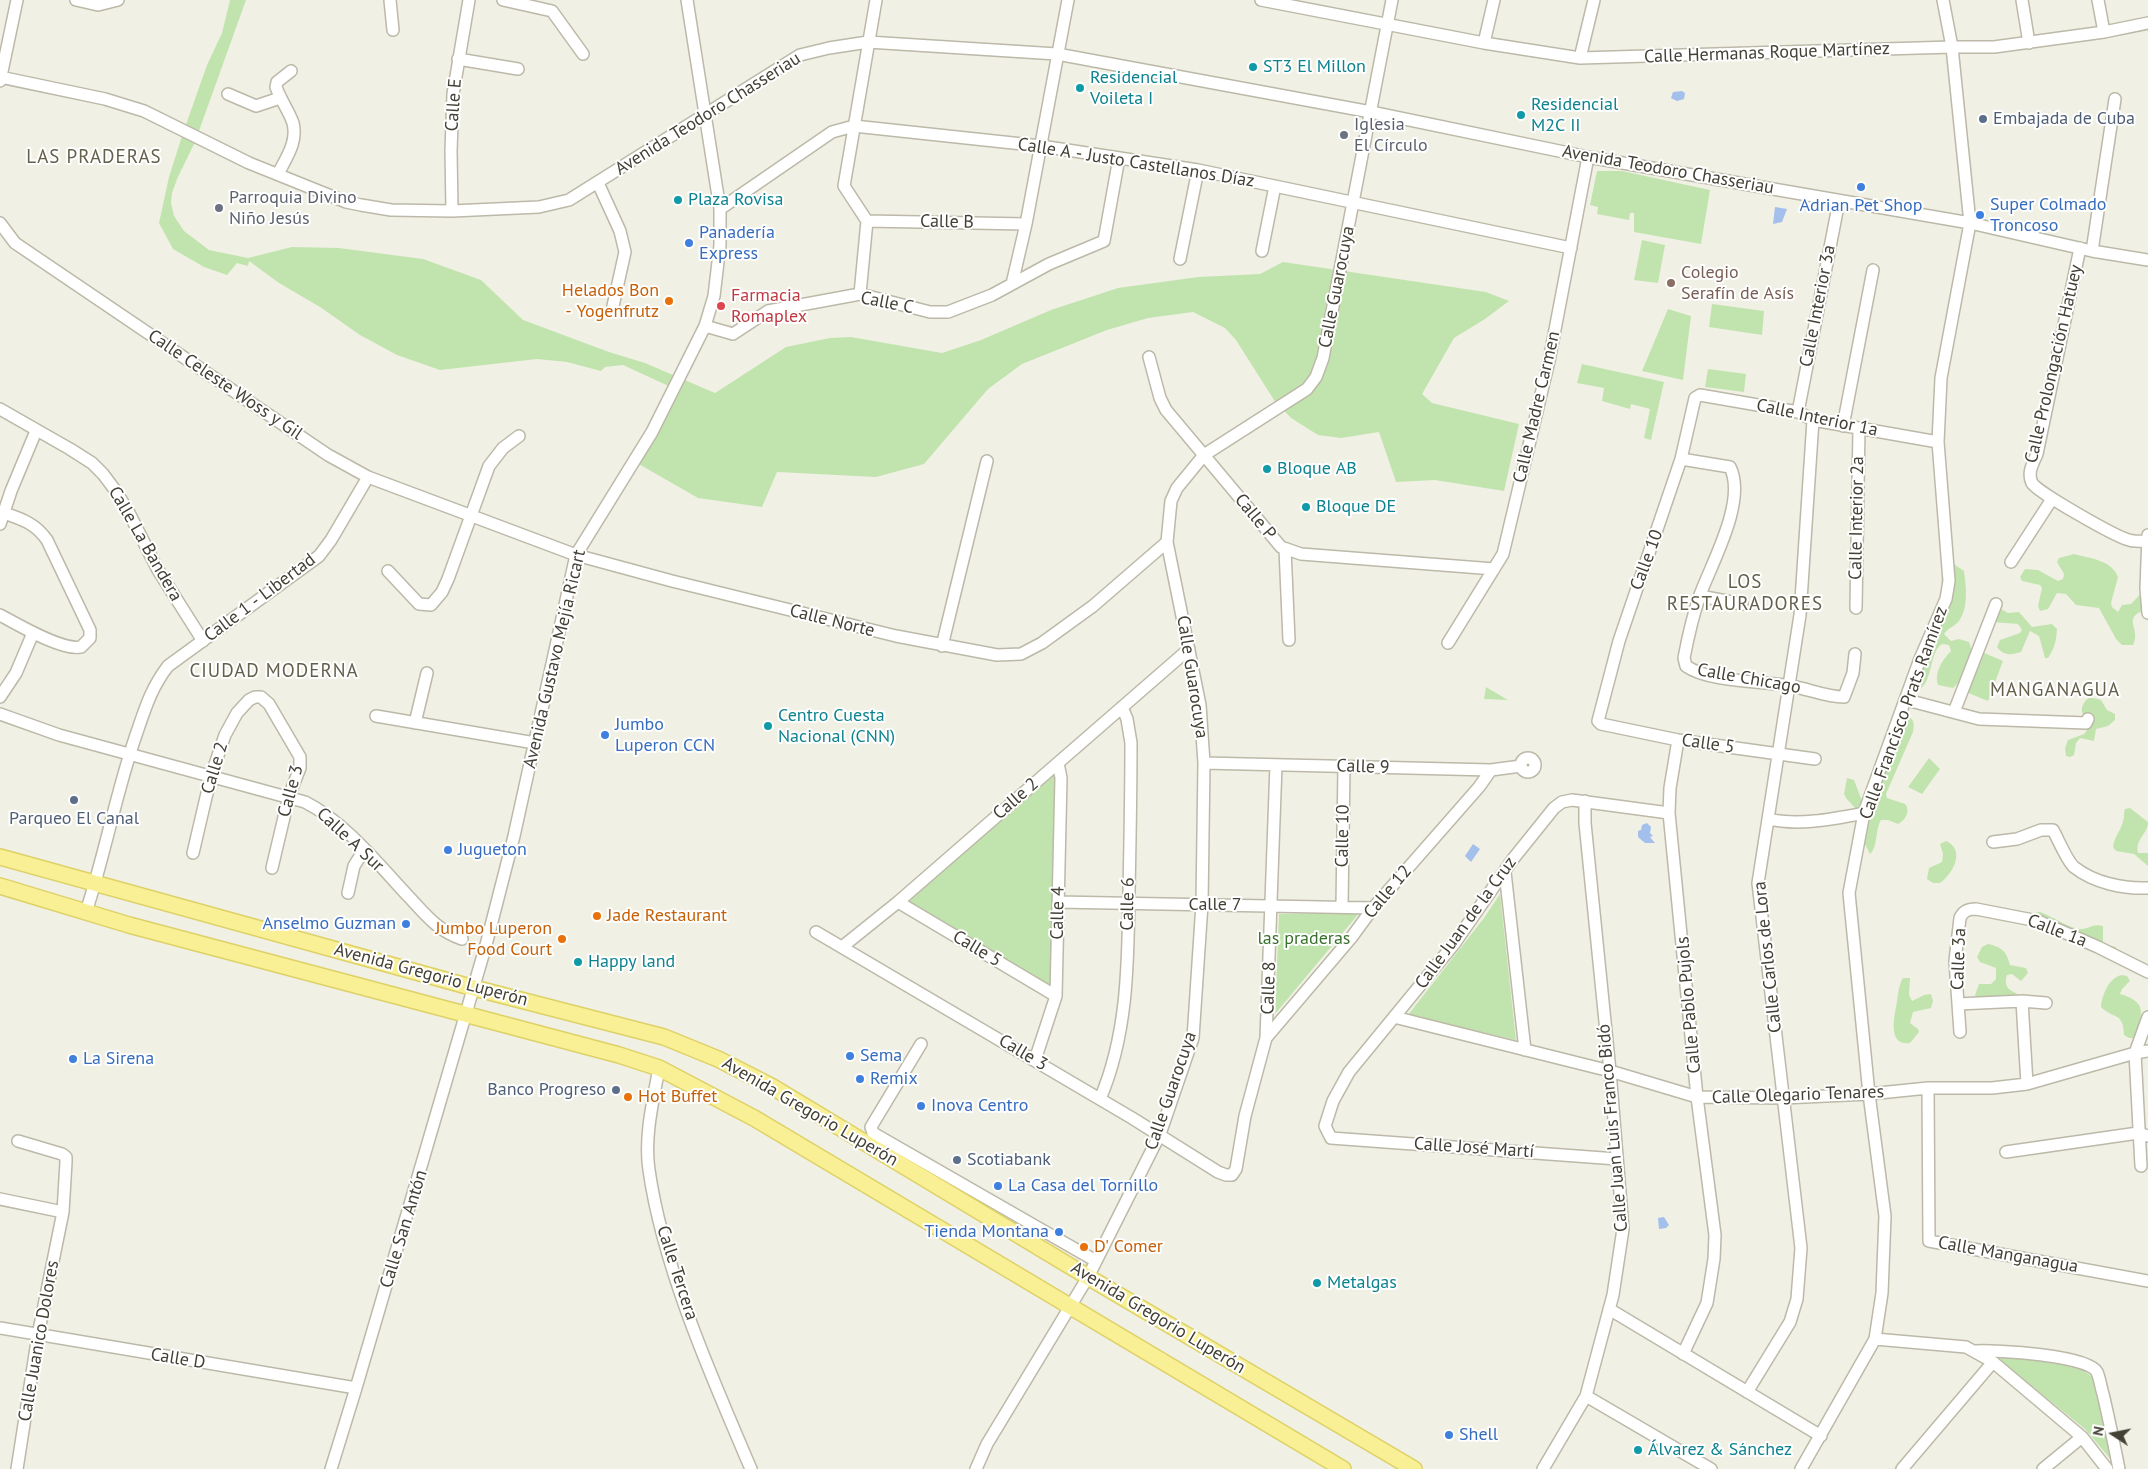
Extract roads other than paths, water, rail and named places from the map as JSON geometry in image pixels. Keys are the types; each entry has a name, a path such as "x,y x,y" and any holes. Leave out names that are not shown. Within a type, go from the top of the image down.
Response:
{"main road":[{"name":"Avenida Gregorio Luperón","path":"0,857 474,988 664,1037 718,1059 771,1086 1088,1277 1414,1469"},
{"name":"Avenida Gregorio Luperón","path":"0,886 86,912 467,1016 594,1048 659,1068 754,1118 1343,1469"}],"street":[{"path":"0,79 17,0"},
{"path":"76,0 98,5 118,0"},
{"path":"390,0 392,30"},
{"name":"Calle E","path":"452,211 451,151 453,94 469,0"},
{"path":"503,0 526,2 552,11 583,54"},
{"name":"Avenida Gustavo Mejía Ricart","path":"474,988 514,836 576,556 652,432 706,326 714,296 718,275 720,209 687,0"},
{"path":"860,294 868,221 844,186 876,0"},
{"path":"1012,284 1026,224 1068,0"},
{"name":"Calle Hermanas Roque Martínez","path":"1261,0 1484,43 1580,58 1952,47 1994,48 2104,32 2148,22"},
{"name":"Calle Guarocuya","path":"976,1469 987,1444 1071,1308 1160,1134 1193,1038 1202,904 1204,763 1200,705 1167,542 1171,501 1177,488 1204,455 1307,389 1316,377 1323,358 1392,0"},
{"path":"1484,43 1494,0"},
{"path":"1580,58 1594,0"},
{"name":"Calle Francisco Prats Ramírez","path":"1801,1469 1875,1339 1882,1293 1885,1216 1869,1094 1849,893 1864,813 1907,700 1920,659 1946,599 1949,581 1938,442 1941,378 1970,223 1952,47 1943,0"},
{"path":"2022,0 2029,43"},
{"path":"2098,0 2104,32"},
{"name":"Avenida Teodoro Chasseriau","path":"0,79 104,99 144,111 248,163 346,202 391,210 452,211 554,205 569,200 800,55 868,42 1057,54 1371,112 1588,157 1970,223 2092,251 2148,260"},
{"path":"458,60 518,69"},
{"path":"278,174 292,145 294,135 292,122 276,87 277,82 291,71"},
{"path":"228,94 256,106 280,98"},
{"path":"2092,251 2115,98"},
{"name":"Calle A - Justo Castellanos Díaz","path":"720,209 832,132 854,126 1041,146 1198,170 1571,248"},
{"name":"Calle Madre Carmen","path":"1448,643 1503,554 1549,361 1588,157"},
{"name":"Calle C","path":"706,326 733,334 768,311 860,294 930,312 948,312 992,295 1049,264 1104,241 1119,158"},
{"path":"1180,258 1198,170"},
{"path":"598,183 620,231 625,252 613,306"},
{"path":"1262,251 1275,186"},
{"name":"Calle Interior 3a","path":"1798,412 1839,200"},
{"name":"Calle B","path":"868,221 1026,224"},
{"name":"Calle Celeste Woss y Gil","path":"0,223 14,243 321,450 368,477 470,515"},
{"name":"Calle Prolongación Hatuey","path":"2080,248 2037,454 2030,472 2033,485 2052,500 2129,540 2148,539"},
{"path":"1843,426 1873,270"},
{"name":"Calle P","path":"1149,357 1158,391 1166,410 1252,515 1281,547 1300,554 1494,569"},
{"name":"Calle Interior 1a","path":"1696,396 1798,412 1813,420 1938,442"},
{"name":"Calle 10","path":"1601,724 1597,718 1619,642 1681,458 1696,396"},
{"name":"Calle La Bandera","path":"0,409 92,463 116,490 158,570 203,641"},
{"name":"Calle Carlos de Lora","path":"1747,1392 1790,1322 1797,1298 1801,1248 1758,883 1800,615 1813,420"},
{"name":"Calle Interior 2a","path":"1856,608 1859,428"},
{"path":"0,615 33,633 68,647 81,647 90,638 90,630 47,540 39,529 30,523 2,518 24,456 36,431"},
{"path":"388,571 419,604 431,606 442,592 448,579 489,466 502,448 519,436"},
{"name":"Calle Chicago","path":"1681,458 1730,467 1733,473 1733,511 1700,596 1684,658 1686,666 1693,672 1714,676 1790,686 1827,695 1844,696 1853,673 1855,654"},
{"path":"942,646 987,461"},
{"name":"Calle 1 - Libertad","path":"86,912 96,883 129,755 155,682 168,666 319,556 368,477"},
{"path":"2012,562 2052,500"},
{"name":"Calle Norte","path":"470,515 576,556 942,646 997,655 1021,654 1032,649 1093,606 1167,542"},
{"path":"2148,539 2146,588 2148,613"},
{"path":"1285,549 1289,640"},
{"path":"1700,596 1742,604"},
{"path":"1954,712 1996,604"},
{"path":"0,697 16,673 33,633"},
{"name":"Calle 2","path":"842,947 898,902 1189,649"},
{"path":"415,723 427,673"},
{"name":"Calle 2","path":"193,853 211,776 230,724 249,700 258,697"},
{"name":"Calle 3","path":"258,697 265,699 269,704 300,757 300,768 289,796 272,868"},
{"path":"1907,700 1979,719 2013,719 2048,723 2086,723 2088,719"},
{"name":"Calle 6","path":"1100,1099 1121,1025 1125,995 1129,904 1131,743 1122,707"},
{"name":"Calle A Sur","path":"0,714 30,726 129,755 289,796 305,802 322,812 364,850 440,930 462,939"},
{"path":"376,716 535,743"},
{"name":"Calle 5","path":"1601,724 1678,740 1815,759"},
{"name":"Calle Pablo Pujols","path":"1678,740 1670,788 1669,813 1697,1097 1715,1235 1714,1258 1707,1303 1683,1354"},
{"name":"Calle 4","path":"1035,1060 1056,996 1061,778 1058,763"},
{"name":"Calle 9","path":"1204,763 1490,770 1521,766"},
{"name":"Calle 8","path":"1230,1176 1236,1169 1245,1116 1266,1038 1276,765"},
{"name":"Calle 10","path":"1342,906 1344,766"},
{"name":"Calle 12","path":"1266,1038 1351,938 1373,908 1479,787 1490,770"},
{"name":"Calle Juan de la Cruz","path":"1331,1138 1325,1126 1339,1088 1349,1072 1454,944 1513,859 1554,808 1562,802 1584,801 1669,813"},
{"name":"Calle Juan Luis Franco Bidó","path":"1543,1469 1586,1396 1619,1268 1623,1229 1584,801"},
{"path":"1768,818 1785,823 1864,813"},
{"path":"1993,842 2017,839 2041,830 2053,830 2074,867 2113,885 2148,888"},
{"path":"348,894 354,866 364,850"},
{"path":"1505,872 1525,1050"},
{"name":"Calle 5","path":"898,902 1056,996"},
{"name":"Calle 7","path":"1058,902 1373,908"},
{"name":"Calle 1a","path":"1962,913 1966,910 1976,909 2034,920 2098,947 2148,972"},
{"name":"Calle 3a","path":"1960,1032 1955,959 1962,913"},
{"name":"Calle 3","path":"816,932 1160,1134 1218,1172 1230,1176"},
{"name":"Calle San Antón","path":"331,1469 474,988"},
{"path":"2022,1001 2028,1084"},
{"name":"Calle 3a","path":"1958,1004 2022,1001 2046,1003"},
{"name":"Calle Olegario Tenares","path":"1394,1017 1610,1071 1697,1097 1783,1098 1869,1094 1928,1088 1992,1088 2028,1084 2135,1053 2148,1051"},
{"path":"2141,1166 2143,1134 2135,1053 2148,1017"},
{"path":"921,1044 871,1127 873,1133 1096,1261"},
{"name":"Calle Tercera","path":"659,1068 649,1125 649,1169 663,1235 684,1302 751,1469"},
{"name":"Calle Manganagua","path":"1928,1088 1929,1241 2148,1280"},
{"path":"2006,1152 2143,1134"},
{"name":"Calle José Martí","path":"1331,1138 1617,1159"},
{"name":"Calle Juanico Dolores","path":"17,1469 38,1336 63,1212 66,1157 18,1141"},
{"path":"0,1199 63,1212"},
{"path":"1609,1309 1821,1436"},
{"name":"Calle D","path":"0,1328 38,1336 356,1388"},
{"path":"1875,1339 1966,1347 1976,1351 1993,1362 2082,1437 2107,1469"},
{"path":"1976,1351 1992,1350 2073,1360 2085,1362 2096,1371 2111,1427 2119,1469"},
{"path":"1902,1469 1993,1362"},
{"path":"1586,1396 1711,1469"},
{"path":"2043,1469 2082,1437"}],"water":[{"path":"1682,91 1685,93 1684,99 1677,101 1671,98 1673,92"},
{"path":"1775,207 1787,209 1782,222 1773,224"},
{"path":"1647,823 1651,827 1650,833 1653,836 1650,837 1655,843 1645,843 1638,837 1638,831 1641,830 1642,825"},
{"path":"1473,844 1480,849 1471,862 1465,856"},
{"path":"1664,1217 1669,1225 1666,1228 1659,1229 1658,1218"}],"place":[{"name":"ST3 El Millon","path":"1253,67"},
{"name":"Residencial Voileta I","path":"1080,88"},
{"name":"Residencial M2C II","path":"1521,115"},
{"name":"Embajada de Cuba","path":"1983,119"},
{"name":"Iglesia El Círculo","path":"1344,135"},
{"name":"Adrian Pet Shop","path":"1861,187"},
{"name":"Plaza Rovisa","path":"678,200"},
{"name":"Parroquia Divino Niño Jesús","path":"219,208"},
{"name":"Super Colmado Troncoso","path":"1980,215"},
{"name":"Panadería Express","path":"689,243"},
{"name":"Colegio Serafín de Asís","path":"1671,283"},
{"name":"Helados Bon - Yogenfrutz","path":"669,301"},
{"name":"Farmacia Romaplex","path":"721,306"},
{"name":"Bloque AB","path":"1267,469"},
{"name":"Bloque DE","path":"1306,507"},
{"name":"Centro Cuesta Nacional (CNN)","path":"768,726"},
{"name":"Jumbo Luperon CCN","path":"605,735"},
{"name":"Parqueo El Canal","path":"74,800"},
{"name":"Jugueton","path":"448,850"},
{"name":"Jade Restaurant","path":"597,916"},
{"name":"Anselmo Guzman","path":"406,924"},
{"name":"Jumbo Luperon Food Court","path":"562,939"},
{"name":"Happy land","path":"578,962"},
{"name":"Sema","path":"850,1056"},
{"name":"La Sirena","path":"73,1059"},
{"name":"Remix","path":"860,1079"},
{"name":"Banco Progreso","path":"616,1090"},
{"name":"Hot Buffet","path":"628,1097"},
{"name":"Inova Centro","path":"921,1106"},
{"name":"Scotiabank","path":"957,1160"},
{"name":"La Casa del Tornillo","path":"998,1186"},
{"name":"Tienda Montana","path":"1059,1232"},
{"name":"D' Comer","path":"1084,1247"},
{"name":"Metalgas","path":"1317,1283"},
{"name":"Shell","path":"1449,1435"},
{"name":"Álvarez & Sánchez","path":"1638,1450"}],"district":[{"name":"LAS PRADERAS","path":"94,158"},
{"name":"LOS RESTAURADORES","path":"1745,594"},
{"name":"CIUDAD MODERNA","path":"274,672"},
{"name":"MANGANAGUA","path":"2055,691"}],"park label":[{"name":"las praderas","path":"1304,939"}]}
